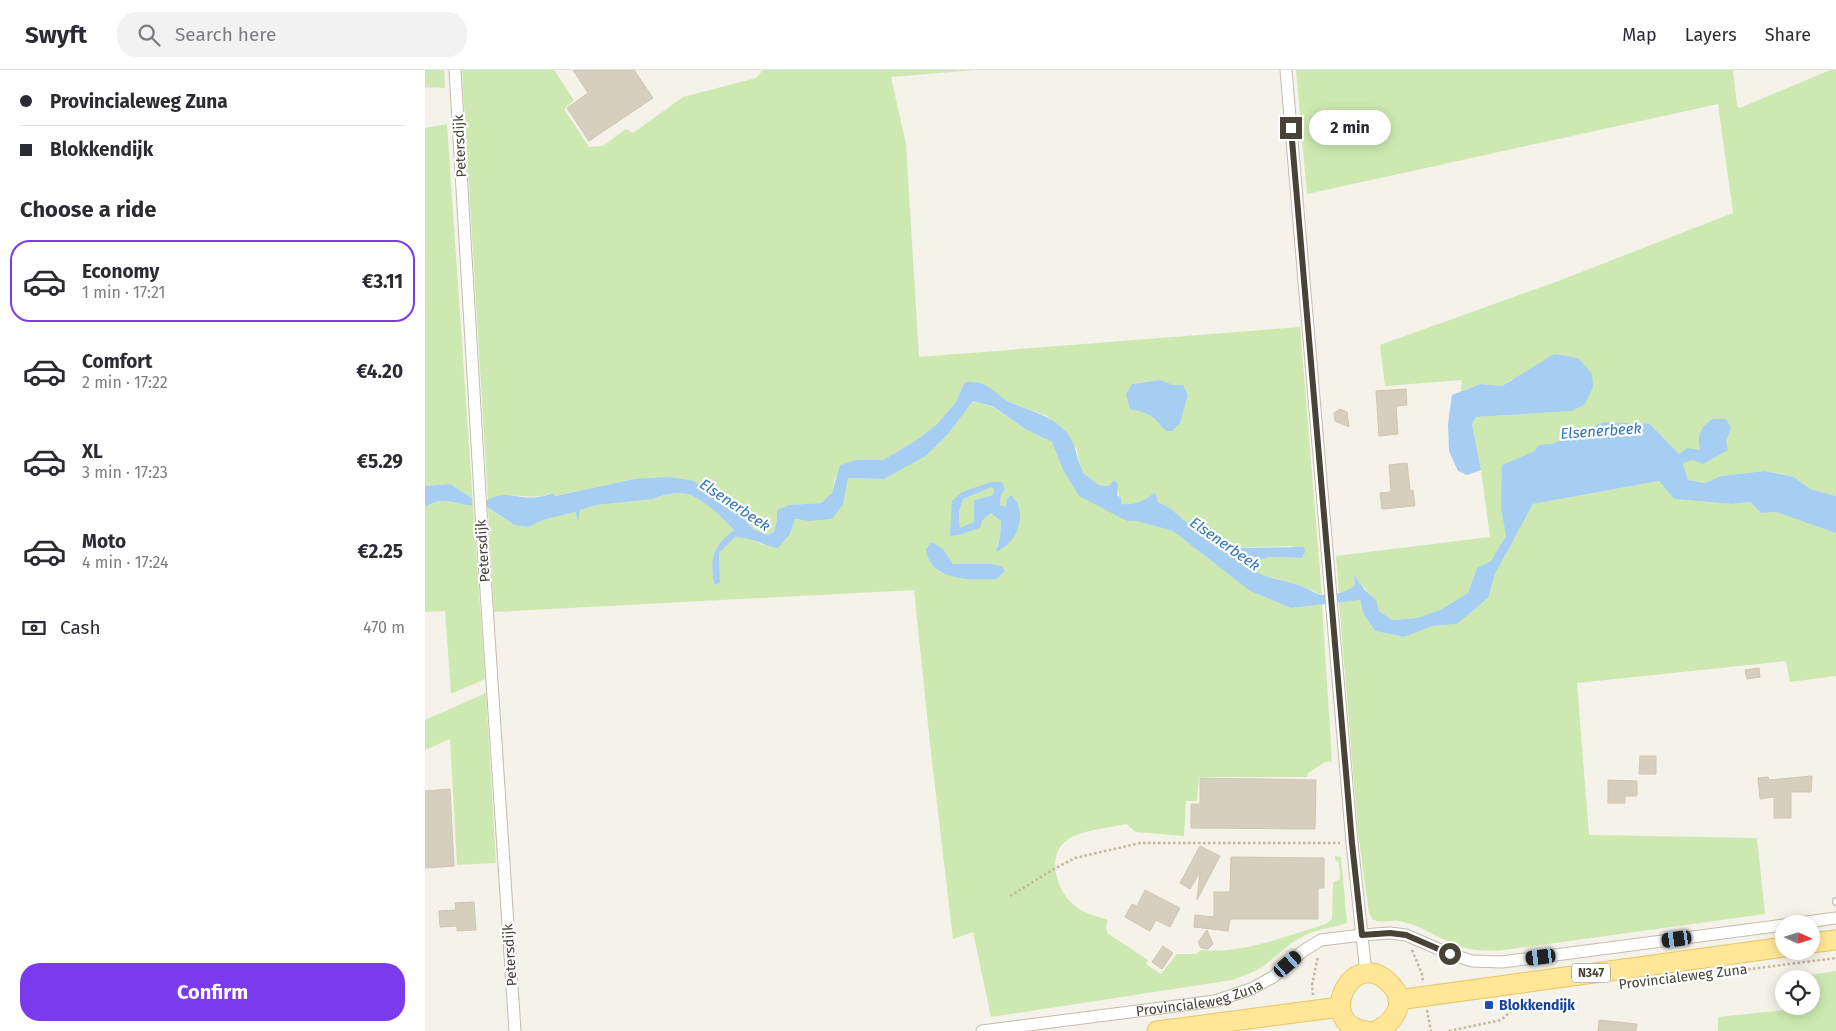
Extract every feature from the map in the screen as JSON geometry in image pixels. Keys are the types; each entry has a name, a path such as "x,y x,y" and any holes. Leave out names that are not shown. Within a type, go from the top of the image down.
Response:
{"main road":[{"path":"1820,942 1836,940"},
{"name":"Provincialeweg Zuna","path":"1398,1000 1775,948"},
{"path":"1367,1031 1349,1024 1340,1007 1341,993 1347,983 1356,976 1366,973 1378,974 1385,978 1395,988 1398,1000 1395,1017 1385,1027 1375,1031"},
{"name":"Provincialeweg Zuna","path":"1157,1031 1340,1007"}],"street":[{"name":"Petersdijk","path":"455,70 483,546 515,1031"},
{"path":"1286,70 1352,843 1366,973"},
{"path":"1820,920 1836,918"},
{"name":"Provincialeweg Zuna","path":"982,1031 1215,1001 1251,989 1273,977 1303,951 1321,940 1390,933 1406,935 1471,961 1502,962 1775,926"}],"path":[{"path":"1010,896 1075,858 1140,843 1352,843"},
{"path":"1315,1010 1312,985 1321,940"},
{"name":"Provincialeweg Zuna","path":"1742,970 1836,958"},
{"path":"1449,1031 1501,1020 1528,998"}],"green space":[{"path":"425,70 444,70 445,88 425,87"},
{"path":"462,70 554,70 574,100 564,109 589,147 603,146 626,129 633,133 683,97 756,78 763,70 975,70 891,77 906,144 919,357 1300,327 1322,595 1290,582 1262,575 1241,559 1252,556 1260,560 1269,557 1302,558 1292,546 1223,548 1207,540 1170,508 1158,502 1155,492 1139,502 1121,504 1115,480 1109,486 1099,485 1083,473 1077,449 1047,416 1007,401 981,383 965,382 956,402 925,437 933,427 915,441 883,460 856,460 835,478 832,493 821,503 789,505 777,519 774,532 766,535 753,529 739,513 720,501 634,479 554,496 552,493 534,497 503,495 488,500","holes":["1160,380 1188,395 1180,423 1166,431 1148,413 1132,384"]},
{"path":"1296,70 1733,70 1737,106 1740,108 1830,70 1836,70 1836,496 1810,489 1794,477 1764,471 1721,476 1705,483 1688,480 1683,463 1726,442 1731,428 1700,450 1679,454 1650,424 1501,509 1506,536 1491,561 1477,568 1468,593 1440,610 1417,618 1392,620 1379,611 1372,596 1354,576 1355,585 1350,590 1339,593 1336,556 1490,537 1481,470 1472,424 1476,417 1572,411 1512,379 1502,386 1480,384 1461,391 1462,380 1385,386 1380,345 1561,280 1733,213 1718,104 1307,194"},
{"path":"447,124 485,679 453,693 451,693 445,611 425,612 425,508 442,501 472,506 472,498 450,484 425,486 425,128"},
{"path":"973,401 991,406 1025,429 1052,442 1063,470 1126,521 1136,521 1173,531 1250,591 1291,608 1322,604 1332,762 1325,762 1308,773 1307,777 1199,777 1197,801 1186,801 1184,836 1136,832 1126,824 1087,832 1067,840 1061,846 1055,863 1058,882 1067,898 1081,910 1108,920 1107,933 1148,960 1146,964 1161,974 1177,954 1196,954 1201,950 1217,951 1248,947 1326,924 1332,919 1333,883 1340,879 1339,863 1335,856 1341,857 1347,923 1306,935 1259,968 1232,980 991,1017 973,932 953,939 914,590 494,612 488,508 514,525 528,527 543,520 575,512 577,520 580,510 597,505 653,499 672,494 683,493 691,495 703,502 734,530 717,548 712,568 714,585 720,583 719,553 735,536 746,537 763,545 790,534 795,519 808,521 843,505 848,478 884,479 926,456 949,433","holes":["1002,482 1000,505 1006,508 1000,550 997,545 1000,537 1001,521 991,513 972,531 950,536 953,501 962,492","943,549 953,565 975,565 939,572"]},
{"path":"1659,481 1674,499 1732,504 1750,502 1761,513 1776,512 1836,533 1836,676 1790,682 1786,661 1577,683 1589,835 1757,838 1765,914 1493,951 1461,947 1404,922 1373,920 1369,914 1358,832 1339,602 1360,600 1364,615 1375,631 1404,637 1433,626 1457,624 1488,598 1495,574 1533,504"},
{"path":"992,487 994,490 993,495 974,500 974,522 960,529 959,512 963,499"},
{"path":"486,693 496,863 457,865 450,739 425,750 425,720"},
{"path":"1836,971 1836,1031 1718,1031 1718,1017 1775,1011 1775,1015 1820,1015 1820,973"}],"water":[{"path":"1554,354 1578,358 1592,374 1593,387 1585,404 1572,411 1476,417 1472,424 1481,470 1467,475 1458,471 1449,451 1448,424 1452,395 1480,384 1502,386"},
{"path":"1160,380 1173,385 1183,385 1188,395 1180,423 1172,431 1166,431 1154,418 1146,413 1130,409 1126,394 1132,384"},
{"path":"965,382 984,384 1009,402 1042,415 1060,426 1074,444 1083,473 1099,485 1109,486 1114,480 1118,484 1117,495 1121,498 1121,504 1139,502 1155,492 1158,502 1170,508 1207,540 1223,548 1304,547 1305,552 1302,558 1269,557 1260,560 1252,556 1242,559 1256,572 1301,586 1322,595 1330,595 1348,590 1355,585 1354,575 1365,590 1376,600 1379,611 1392,620 1417,618 1440,610 1468,593 1477,568 1491,561 1506,536 1501,509 1502,465 1604,422 1650,424 1679,454 1687,448 1700,450 1699,436 1705,426 1712,419 1726,419 1731,428 1726,442 1728,450 1703,464 1693,460 1683,463 1688,480 1705,483 1721,476 1764,471 1794,477 1810,489 1836,496 1836,533 1776,512 1761,513 1750,502 1732,504 1674,499 1659,481 1533,504 1495,574 1488,598 1457,624 1433,626 1404,637 1375,631 1364,615 1360,600 1291,608 1250,591 1173,531 1136,521 1127,521 1079,496 1063,470 1052,442 1025,429 992,406 973,401 949,433 926,456 884,479 848,478 843,505 832,519 808,521 795,519 790,534 778,548 746,538 735,537 719,553 720,583 714,585 712,568 714,554 721,542 734,530 703,502 691,495 683,493 672,494 653,499 597,505 580,510 578,521 575,512 543,520 528,527 514,525 487,507 487,500 501,495 533,498 552,493 555,496 634,479 668,477 694,481 739,513 753,529 767,535 774,532 777,510 789,505 821,503 832,493 840,465 856,460 883,460 915,441 936,425 956,402"},
{"path":"991,482 1002,482 1005,489 1001,495 1000,505 1006,507 1007,499 1011,495 1016,501 1020,512 1019,526 1012,539 1002,549 996,552 1000,537 1001,521 991,513 982,521 980,528 950,536 952,501 962,492","holes":["992,487 994,490 993,495 974,500 974,522 960,528 959,512 963,499"]},
{"path":"450,484 472,498 472,506 442,501 425,508 425,486"},
{"path":"932,542 943,549 953,564 990,564 1002,566 1005,571 997,579 954,577 935,568 929,560 926,549"}],"building":[{"path":"573,70 634,70 653,98 589,141 567,108 588,93"},
{"path":"1406,389 1407,405 1396,406 1398,434 1379,436 1376,391"},
{"path":"1340,409 1347,412 1349,427 1335,421 1334,413"},
{"path":"1407,463 1410,491 1413,490 1415,506 1382,509 1380,493 1391,492 1389,465"},
{"path":"1759,668 1760,677 1747,679 1745,670"},
{"path":"1640,756 1656,756 1656,774 1639,774"},
{"path":"1812,776 1811,792 1791,792 1791,818 1774,818 1774,797 1760,799 1758,778 1768,777 1769,780"},
{"path":"1200,778 1316,780 1315,829 1191,828 1191,804 1200,804"},
{"path":"1608,780 1637,781 1637,796 1625,796 1625,803 1608,803"},
{"path":"450,789 454,866 425,868 425,791"},
{"path":"1200,846 1220,856 1197,900 1200,872 1190,889 1180,883"},
{"path":"1231,857 1324,858 1324,888 1318,888 1318,919 1230,919 1228,931 1194,927 1195,915 1214,917 1214,892 1230,892"},
{"path":"1145,890 1180,908 1170,927 1156,920 1150,931 1125,917 1132,904 1137,906"},
{"path":"474,902 476,930 457,931 457,926 440,927 439,911 456,910 455,903"},
{"path":"1207,930 1213,944 1208,949 1201,948 1198,942"},
{"path":"1163,946 1173,953 1162,969 1152,962"},
{"path":"1599,1020 1637,1024 1636,1031 1598,1031"}],"waterway":[{"name":"Elsenerbeek","path":"1535,454 1540,447 1550,446"}],"place":[{"name":"Blokkendijk","path":"1489,1005"}],"route":[{"path":"1291,128 1352,843 1362,935 1390,933 1406,935 1450,954"}]}
